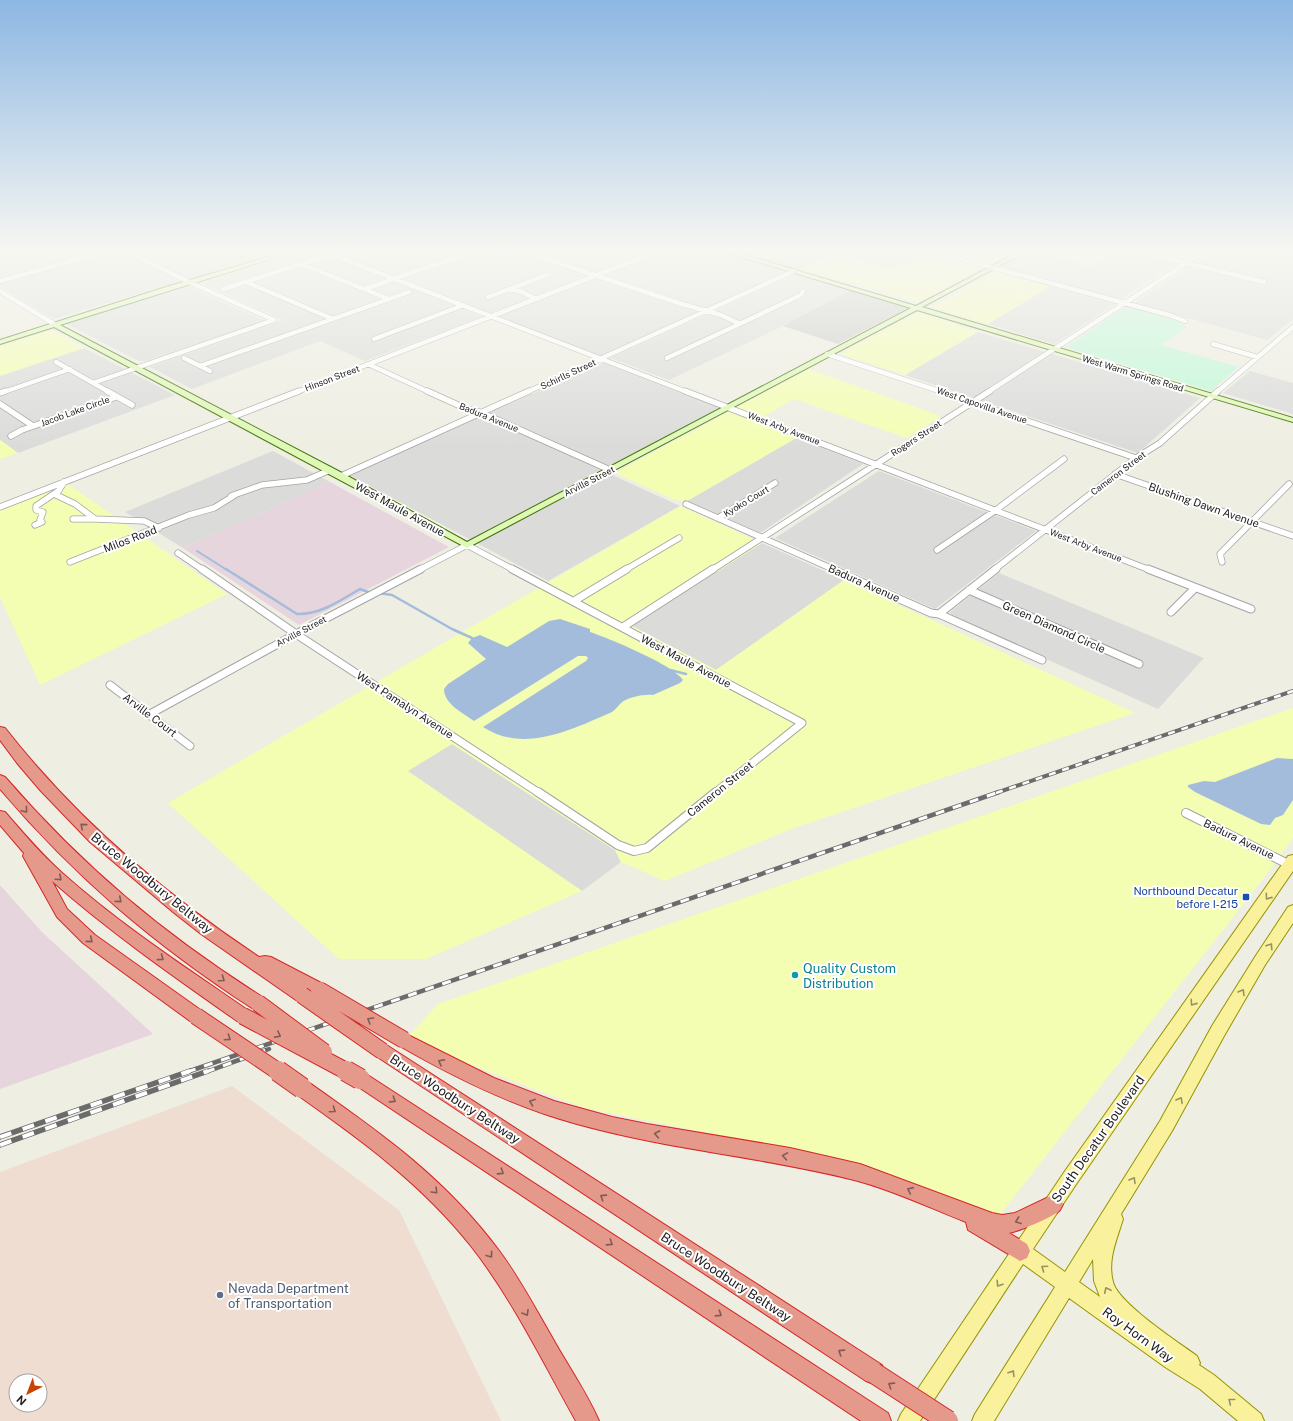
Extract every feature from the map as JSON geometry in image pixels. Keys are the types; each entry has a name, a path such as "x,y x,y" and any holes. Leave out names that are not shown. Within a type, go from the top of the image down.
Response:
{"highway":[{"name":"Bruce Woodbury Beltway","path":"0,731 26,766 78,821 161,894 225,942 382,1051 948,1421"},
{"path":"0,780 32,818 68,855 155,931 258,1003 360,1079 880,1421"},
{"path":"0,816 55,875 76,894 124,932 243,1016 360,1079"},
{"path":"22,840 62,913 89,939 196,1016 377,1141 437,1194 472,1232 493,1258 507,1279 588,1421"},
{"path":"225,942 293,975 404,1040 476,1079 537,1104 577,1116 696,1141 809,1160 861,1173 903,1187 983,1220 1004,1224 1024,1219 1053,1204"},
{"path":"946,1206 990,1231 1020,1252"}],"main road":[{"name":"South Decatur Boulevard","path":"908,1421 1053,1204 1292,864"},
{"path":"982,1421 1121,1200 1166,1126 1218,1032 1260,961 1293,911"},
{"path":"1121,1200 1106,1243 1103,1257 1102,1270 1106,1289 1118,1308 1190,1364 1207,1382"},
{"name":"Roy Horn Way","path":"1020,1252 1172,1360 1207,1382 1254,1421"}],"street":[{"name":"West Maule Avenue","path":"40,315 802,723"},
{"path":"0,342 82,315"},
{"name":"Jacob Lake Circle","path":"93,383 274,320 264,315"},
{"path":"324,315 333,319"},
{"path":"200,366 343,315"},
{"path":"374,339 437,315"},
{"name":"Schirlls Street","path":"335,473 482,413 699,315"},
{"path":"712,315 740,324"},
{"path":"667,358 758,315"},
{"name":"Arville Street","path":"150,714 296,634 902,315"},
{"name":"West Warm Springs Road","path":"941,315 1293,420"},
{"name":"Rogers Street","path":"623,627 1105,315"},
{"path":"1166,315 1185,321"},
{"name":"West Arby Avenue","path":"491,316 1251,609"},
{"name":"Hinson Street","path":"0,506 491,316"},
{"path":"0,338 38,326 54,324"},
{"name":"Cameron Street","path":"939,614 1115,474 1136,458 1160,443 1212,396 1293,327"},
{"path":"1213,344 1258,356"},
{"name":"West Capovilla Avenue","path":"827,354 1136,458"},
{"path":"184,358 210,371"},
{"name":"Jacob Lake Circle","path":"56,362 132,405"},
{"name":"Badura Avenue","path":"368,364 467,409 482,413 610,470"},
{"path":"0,393 70,370"},
{"name":"Jacob Lake Circle","path":"11,436 33,426 116,396"},
{"name":"Jacob Lake Circle","path":"0,404 33,426"},
{"path":"937,550 996,510 1064,459"},
{"name":"Milos Road","path":"70,562 189,515 201,512 228,501 235,495 258,486 283,483 300,485 309,484 335,473"},
{"name":"Blushing Dawn Avenue","path":"1115,474 1293,536"},
{"path":"34,525 42,522 40,520 42,512 36,510 36,506 58,491 64,482"},
{"name":"Kyoko Court","path":"718,518 775,484"},
{"path":"1222,562 1220,554 1289,484"},
{"path":"58,491 56,495 62,500 72,502 91,518 96,520"},
{"name":"Badura Avenue","path":"686,504 931,613 939,614 1042,660"},
{"path":"73,520 140,520 154,524 159,528"},
{"path":"574,601 679,538"},
{"name":"West Pamalyn Avenue","path":"178,553 296,634 618,845 634,851"},
{"path":"1171,612 1195,588"},
{"name":"Green Diamond Circle","path":"969,590 1139,664"},
{"name":"Arville Court","path":"110,685 190,746"},
{"name":"Cameron Street","path":"634,851 647,848 802,723"},
{"name":"Badura Avenue","path":"1186,813 1292,864"}],"shaded area":[{"path":"48,315 66,315 54,319"},
{"path":"91,315 252,315 265,321 145,361 139,361 65,323"},
{"path":"273,315 477,315 481,317 365,361 320,341 192,389 150,367 283,320"},
{"path":"484,315 699,315 603,359"},
{"path":"705,315 803,315 669,380 610,358"},
{"path":"803,315 894,315 838,344 783,326"},
{"path":"1002,315 1098,315 1054,344 988,324"},
{"path":"1113,315 1163,315 1173,318 1187,327 1161,345 1238,367 1211,391 1066,347"},
{"path":"1178,315 1293,315 1293,319 1267,340"},
{"path":"978,332 1200,398 1138,453 905,375"},
{"path":"84,348 175,395 18,453 0,440 0,376"},
{"path":"604,362 724,408 601,470 680,506 548,581 349,475"},
{"path":"1250,371 1293,383 1293,414 1223,393"},
{"path":"796,438 863,464 760,533 687,501"},
{"path":"273,451 330,482 183,548 125,512"},
{"path":"879,471 1036,531 935,609 775,538"},
{"path":"330,482 449,547 299,625 183,548"},
{"path":"762,543 844,580 716,670 632,626"},
{"path":"999,573 1204,658 1158,709 952,617 950,612"},
{"path":"452,744 615,850 621,862 582,891 407,771"},
{"path":"0,885 43,933 153,1034 0,1089"},
{"name":"Nevada Department of Transportation","path":"232,1086 399,1210 501,1421 0,1421 0,1172"}],"sand":[{"path":"912,315 928,315 978,332 905,375 840,354"},
{"path":"960,315 1002,315 988,324"},
{"path":"47,331 54,331 84,348 0,376 0,347"},
{"path":"809,369 941,416 907,438 794,399 763,417 805,433 687,501 675,500 615,473"},
{"path":"0,440 18,453 0,459"},
{"path":"66,483 227,594 40,685 0,597 0,508"},
{"path":"680,506 762,543 632,626 716,670 844,580 1135,713 791,829 665,881 621,862 615,850 452,744 408,771 582,891 426,959 339,959 168,803"},
{"path":"1293,708 1293,838 1270,870 998,1217 758,1143 585,1108 405,1040 438,1004"}],"water":[{"path":"560,619 590,629 590,632 625,646 654,660 667,667 683,680 680,683 653,695 628,699 621,703 612,712 581,725 548,736 532,739 499,735 483,727 586,661 588,658 586,656 578,656 474,721 455,708 447,699 444,689 448,684 486,659 468,643 472,638 480,635 507,647 549,621"},
{"path":"1277,758 1293,759 1293,800 1283,815 1275,818 1270,825 1261,824 1195,792 1188,787 1188,785 1204,781 1215,782"}],"waterway":[{"path":"197,551 227,570"},
{"path":"226,569 297,614 306,614 322,609 338,602 360,589 371,593"},
{"path":"378,593 392,595 452,629 472,638"},
{"path":"670,670 686,674"}],"railway":[{"path":"996,793 1293,691"},
{"path":"187,1072 999,792"},
{"path":"206,1072 269,1049"},
{"path":"0,1137 190,1071"},
{"path":"0,1145 208,1071"}],"place":[{"name":"Northbound Decatur before I-215","path":"1246,897"},
{"name":"Quality Custom Distribution","path":"795,975"},
{"name":"Nevada Department of Transportation","path":"220,1295"}]}
